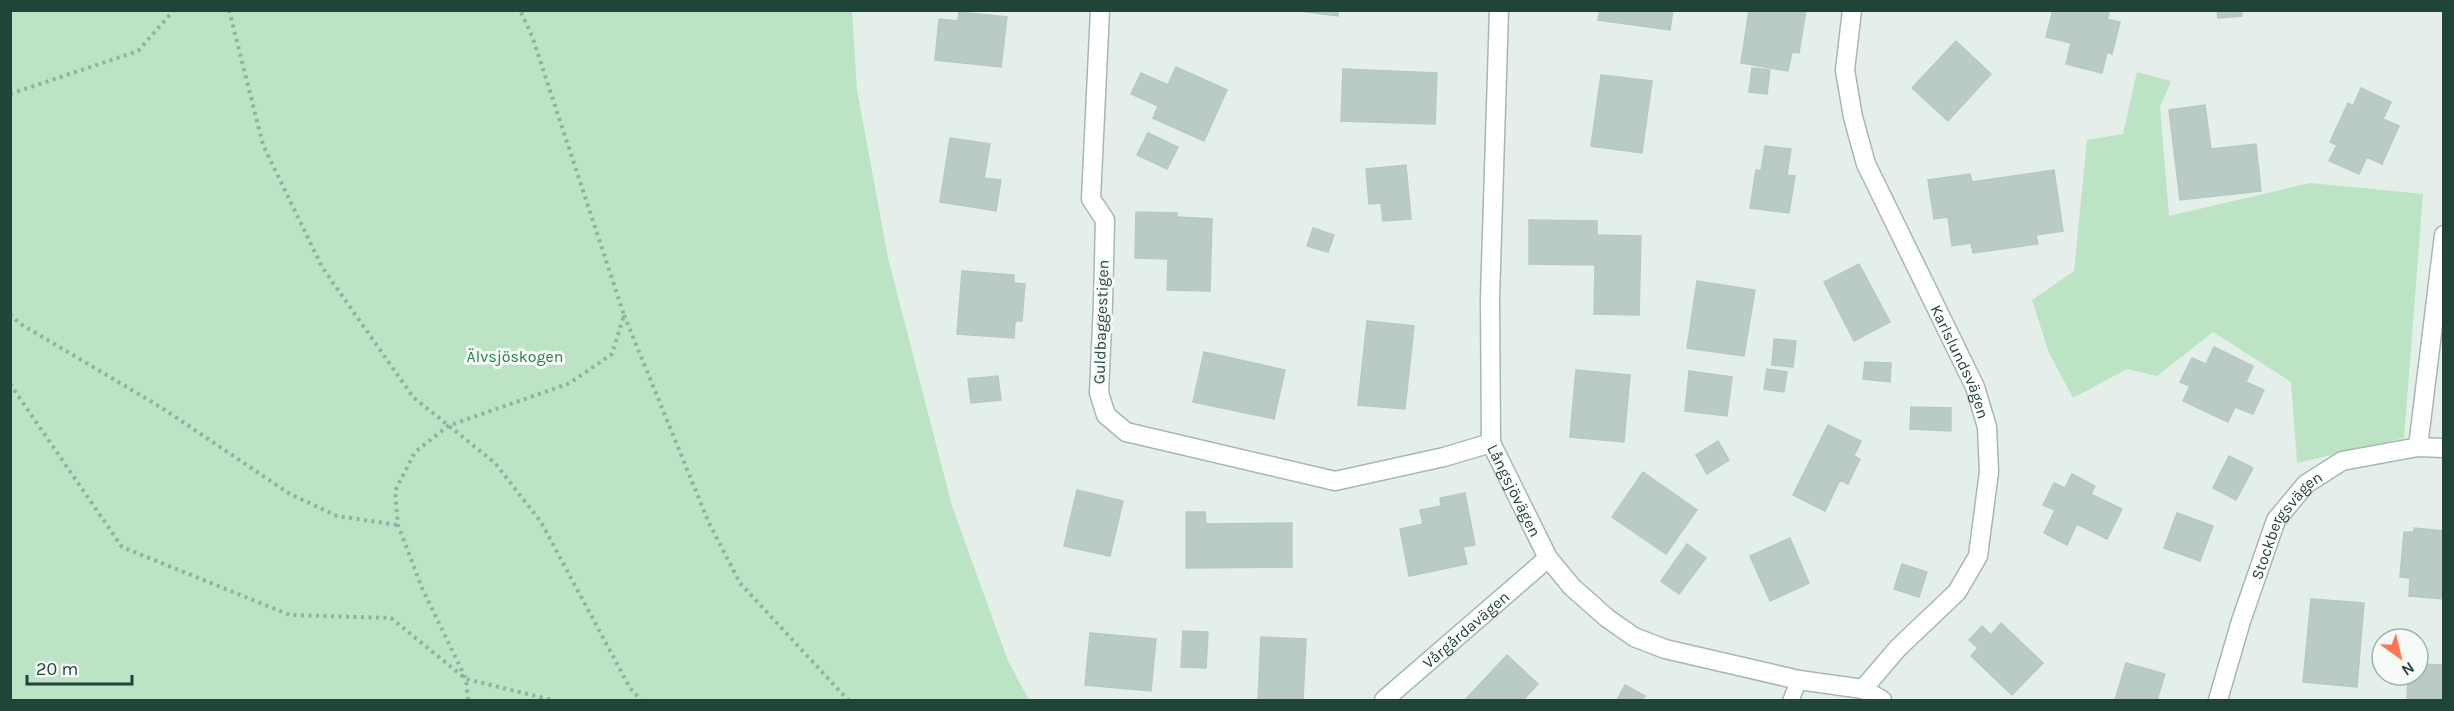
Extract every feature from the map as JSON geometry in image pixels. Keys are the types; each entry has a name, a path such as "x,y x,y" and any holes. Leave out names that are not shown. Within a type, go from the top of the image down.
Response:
{"street":[{"name":"Guldbaggestigen","path":"1100,10 1091,199 1105,220 1104,303 1099,393 1106,415 1126,432 1335,481 1444,457 1491,443"},
{"name":"Långsjövägen","path":"1499,10 1490,298 1491,443 1548,558 1572,587 1607,618 1634,636 1665,650 1799,680 1863,689 1882,700"},
{"name":"Karlslundsvägen","path":"1852,10 1845,70 1852,117 1866,164 1975,387 1987,427 1989,472 1978,556 1957,592 1898,648 1863,689"},
{"path":"2418,447 2444,235"},
{"name":"Stockbergsvägen","path":"2218,700 2241,621 2276,520 2306,484 2342,461 2418,447 2444,448"},
{"name":"Vårgårdavägen","path":"1384,700 1548,558"}],"lane":[{"path":"1791,700 1799,680"}],"path":[{"path":"10,94 138,51 174,10"},
{"path":"229,10 263,146 322,267 413,397 495,463 540,522 630,687 641,700"},
{"path":"520,10 532,36 624,315 709,523 740,583 848,700"},
{"path":"10,315 162,408 290,494 337,516 398,525"},
{"path":"468,700 466,678 422,588 398,525 395,491 415,452 448,426 570,383 612,354 624,315"},
{"path":"10,384 122,547 290,615 391,618 466,678 552,700"}],"green space":[{"name":"Älvsjöskogen","path":"10,11 852,11 857,90 888,258 952,506 1008,661 1029,700 11,700"},
{"path":"2137,72 2171,81 2160,107 2169,216 2310,183 2423,194 2404,438 2297,463 2291,382 2213,332 2157,376 2127,369 2073,398 2049,353 2032,300 2074,271 2087,140 2123,134"}],"building":[{"path":"1291,10 1338,10 1338,16"},
{"path":"1600,10 1673,10 1670,30 1598,20"},
{"path":"1749,10 1806,10 1799,53 1792,52 1788,71 1741,63"},
{"path":"2053,10 2110,10 2107,19 2120,22 2112,54 2107,52 2102,73 2066,64 2071,43 2046,37"},
{"path":"2217,10 2241,10 2242,16 2218,18"},
{"path":"959,12 1007,17 1001,67 935,60 939,19 958,21"},
{"path":"1956,41 1991,74 1948,121 1912,88"},
{"path":"1176,67 1227,90 1204,141 1153,118 1158,106 1131,94 1141,73 1168,85"},
{"path":"1752,68 1770,70 1767,94 1749,92"},
{"path":"1343,69 1437,73 1435,124 1341,121"},
{"path":"1601,75 1652,81 1642,153 1591,146"},
{"path":"2361,88 2391,102 2383,119 2399,126 2382,164 2367,157 2359,174 2329,161 2337,145 2330,142 2348,103 2353,106"},
{"path":"2205,105 2211,149 2256,144 2261,191 2180,200 2169,110"},
{"path":"1148,133 1178,147 1167,169 1137,155"},
{"path":"950,138 990,144 984,178 1001,180 996,211 940,202"},
{"path":"1765,146 1791,149 1787,175 1795,176 1789,213 1750,208 1756,170 1761,171"},
{"path":"1406,165 1411,219 1383,221 1381,203 1369,204 1366,169"},
{"path":"2054,170 2063,231 2036,235 2038,244 1973,253 1971,243 1952,246 1948,217 1934,219 1928,180 1970,174 1972,182"},
{"path":"1136,212 1177,213 1177,217 1212,219 1210,291 1167,290 1168,259 1135,258"},
{"path":"1529,220 1597,221 1597,235 1641,236 1639,315 1594,314 1595,265 1529,264"},
{"path":"1313,228 1334,235 1328,252 1307,246"},
{"path":"1859,264 1890,322 1854,341 1824,282"},
{"path":"962,271 1014,275 1014,283 1025,284 1022,321 1015,321 1014,338 957,334"},
{"path":"1697,281 1755,290 1744,356 1687,348"},
{"path":"1367,321 1414,326 1405,409 1358,405"},
{"path":"1774,339 1796,341 1793,367 1772,365"},
{"path":"2214,347 2253,366 2246,382 2264,390 2253,414 2235,407 2228,422 2183,401 2190,386 2180,382 2192,358 2206,364"},
{"path":"1204,352 1285,370 1274,419 1193,402"},
{"path":"1865,362 1891,363 1890,382 1863,379"},
{"path":"1767,369 1787,372 1784,392 1764,389"},
{"path":"1576,370 1630,375 1624,442 1570,437"},
{"path":"1689,371 1732,377 1727,416 1685,411"},
{"path":"998,376 1001,400 971,403 968,379"},
{"path":"1911,407 1951,408 1951,431 1910,429"},
{"path":"1828,425 1861,441 1854,456 1860,459 1848,484 1840,480 1825,511 1793,495"},
{"path":"1718,441 1729,460 1707,474 1696,455"},
{"path":"2229,456 2253,468 2236,500 2213,488"},
{"path":"1643,472 1697,510 1666,554 1612,517"},
{"path":"2072,474 2095,486 2091,494 2122,509 2107,539 2077,524 2067,545 2044,533 2055,510 2043,505 2054,483 2065,488"},
{"path":"1077,490 1123,501 1110,556 1064,546"},
{"path":"1465,493 1475,545 1463,547 1467,564 1409,576 1400,529 1423,524 1420,510 1441,506 1440,498"},
{"path":"1186,512 1205,512 1206,524 1292,523 1292,567 1186,568"},
{"path":"2177,513 2213,526 2200,561 2164,548"},
{"path":"2414,528 2444,531 2444,599 2409,596 2410,578 2400,577 2404,532 2414,532"},
{"path":"1790,538 1809,583 1770,601 1750,556"},
{"path":"1687,544 1706,558 1679,594 1661,581"},
{"path":"1902,564 1927,572 1919,597 1894,589"},
{"path":"2311,599 2364,603 2357,687 2303,682"},
{"path":"2001,623 2043,663 2012,695 1971,656 1978,648 1969,640 1982,626 1991,635"},
{"path":"1183,631 1208,632 1206,668 1181,667"},
{"path":"1090,633 1156,639 1151,691 1085,685"},
{"path":"1261,637 1306,639 1303,700 1258,700"},
{"path":"1507,655 1538,684 1523,700 1465,700"},
{"path":"2126,663 2165,674 2157,700 2115,700"},
{"path":"2430,664 2444,665 2444,700 2407,700 2408,687 2430,687"},
{"path":"1625,685 1645,696 1642,700 1617,700"}]}
